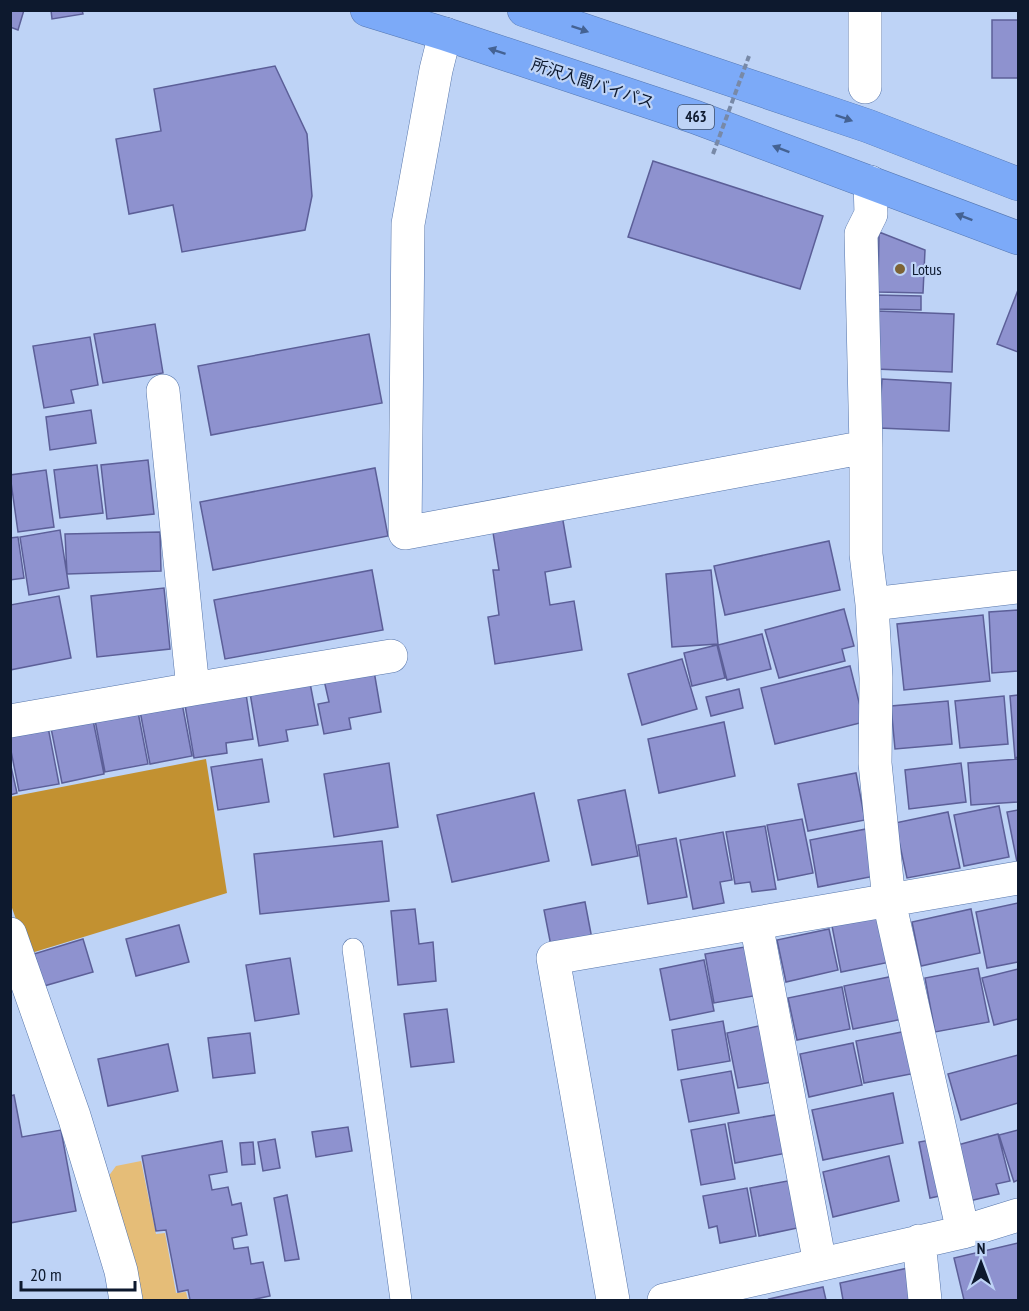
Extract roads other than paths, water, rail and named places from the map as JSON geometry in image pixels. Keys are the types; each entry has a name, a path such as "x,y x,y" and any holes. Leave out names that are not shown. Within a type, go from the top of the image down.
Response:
{"highway":[{"name":"所沢入間バイパス","path":"368,10 695,117 1018,238"},
{"path":"524,10 868,126 1018,184"}],"street":[{"path":"865,10 865,87"},
{"path":"446,34 436,70 408,224 405,533 866,447"},
{"path":"870,182 871,214 861,234 866,554 872,604 876,678 875,763 889,901 963,1232"},
{"path":"163,391 193,688"},
{"path":"872,604 1018,587"},
{"path":"10,721 391,656"},
{"path":"613,1300 553,958 1018,878"},
{"path":"756,923 820,1264"},
{"path":"10,934 74,1116 121,1271 126,1300"},
{"path":"664,1300 963,1232 1018,1215"},
{"path":"919,1242 926,1300"}],"lane":[{"path":"353,950 401,1300"}],"place":[{"name":"Lotus","path":"900,269"}]}
